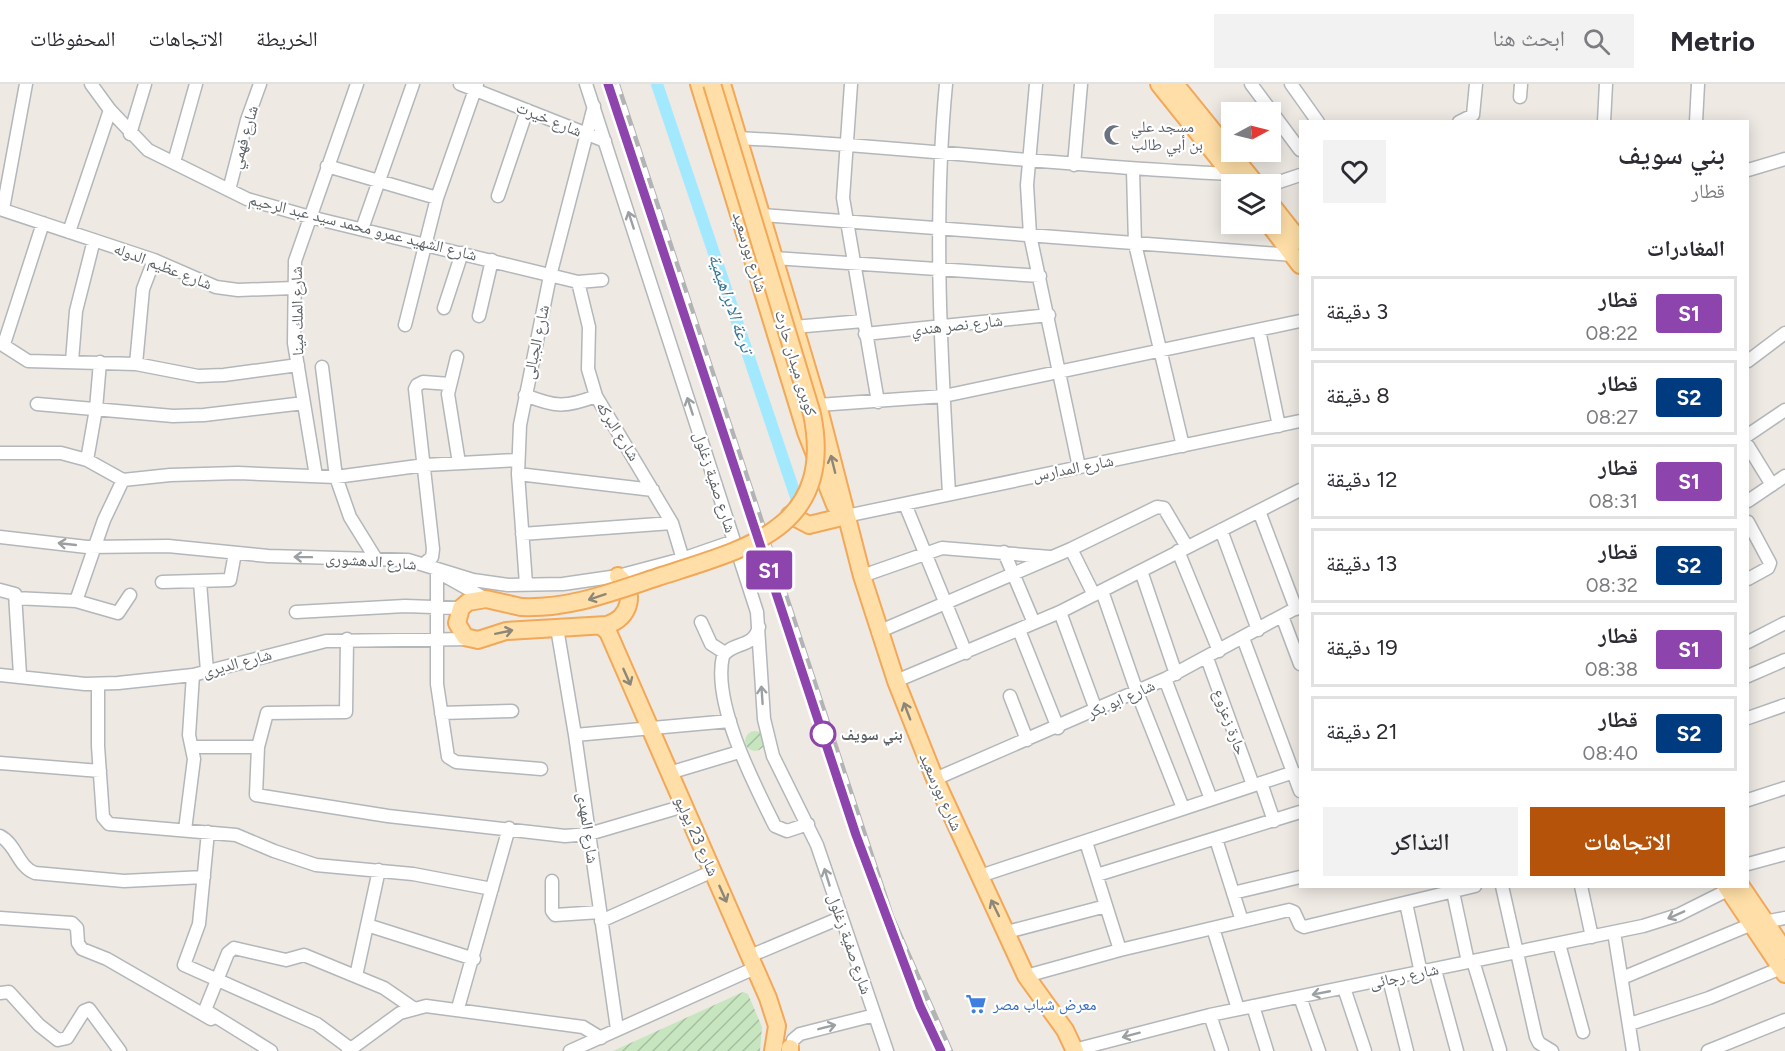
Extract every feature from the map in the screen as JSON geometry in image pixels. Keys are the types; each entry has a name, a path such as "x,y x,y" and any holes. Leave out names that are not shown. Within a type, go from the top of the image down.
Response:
{"main road":[{"name":"شارع بورسعيد","path":"699,84 814,455 861,576 896,681 935,779 1026,976 1065,1030 1075,1050"},
{"name":"كوبرى ميدان حارث","path":"486,599 521,607 541,608 582,602 742,550 766,537 781,525 795,510 808,487 816,450 812,414 712,84"},
{"name":"شارع بورسعيد","path":"722,84 818,405 839,518"},
{"path":"1159,84 1231,174"},
{"path":"1175,84 1248,174"},
{"path":"1281,222 1298,254"},
{"path":"1279,234 1298,254"},
{"path":"752,260 766,264 774,258"},
{"path":"790,515 809,525 839,518"},
{"path":"601,626 613,623 623,615 629,604 629,592 618,576"},
{"path":"471,639 459,631 456,623 461,608 468,602 486,599"},
{"name":"شارع الديرى","path":"471,639 506,631 601,626"},
{"name":"شارع 23 يوليو","path":"601,626 608,632 753,962 777,1026 772,1051"},
{"path":"1732,888 1784,964"}],"street":[{"path":"2,209 26,84"},
{"name":"شارع الشهيد عمرو محمد سيد عبد الرحيم","path":"91,84 130,134 148,150 247,199 310,217 424,243 550,276 578,282 602,280"},
{"path":"130,134 145,84"},
{"path":"174,162 196,84"},
{"name":"شارع فهمي","path":"229,190 247,120 260,84"},
{"name":"شارع الملك مينا","path":"316,476 294,343 295,261 357,84"},
{"path":"362,229 413,84"},
{"name":"شارع خيرت","path":"460,84 476,87 605,141"},
{"name":"شارع صفية زغلول","path":"586,84 739,555 759,624 762,698 768,738 779,772 808,824 887,1051"},
{"path":"851,84 843,190 878,402"},
{"path":"946,84 937,228 949,493"},
{"path":"1036,84 1026,202 1030,235 1049,315 1079,467"},
{"path":"1074,165 1081,84"},
{"path":"1251,84 1299,149"},
{"path":"1291,84 1317,120"},
{"path":"1464,120 1473,115 1476,84"},
{"path":"1520,97 1521,84"},
{"path":"1604,120 1606,84"},
{"path":"1696,120 1698,84"},
{"path":"405,325 437,198 476,87"},
{"name":"شارع الجبالى","path":"526,584 517,460 525,395 550,276 594,105"},
{"path":"69,232 110,110"},
{"path":"498,196 527,110"},
{"path":"738,138 846,143 1221,178"},
{"path":"1749,170 1785,159"},
{"path":"327,166 437,198"},
{"path":"1133,170 1135,244 1183,446"},
{"path":"1281,181 1299,175"},
{"name":"شارع عظيم الدوله","path":"2,209 154,260 216,287 238,290 294,288"},
{"path":"762,215 1135,244 1298,254"},
{"path":"43,223 2,343 28,361 136,364 198,376 224,375 298,365"},
{"path":"72,361 76,311 94,240"},
{"path":"444,309 462,253"},
{"path":"774,258 1040,276"},
{"path":"136,364 143,289 154,260"},
{"path":"479,315 492,260"},
{"name":"شارع البركه","path":"578,282 589,327 588,369 596,396 672,523 687,573"},
{"name":"شارع نصر هندي","path":"865,334 1049,315"},
{"path":"794,327 863,321"},
{"path":"818,405 944,396 1299,321"},
{"path":"1259,330 1279,426"},
{"path":"1749,360 1785,333"},
{"path":"457,357 450,384 449,406 459,463"},
{"path":"87,460 96,409 100,362"},
{"path":"322,367 336,477 350,517 376,559"},
{"path":"424,564 432,557 433,549 417,386 423,382 450,384"},
{"path":"525,395 552,406 567,405 596,396"},
{"path":"37,404 173,416 204,415 304,403"},
{"path":"1749,434 1785,410"},
{"name":"شارع المدارس","path":"839,518 949,493 1299,421"},
{"path":"1749,448 1772,485"},
{"path":"0,453 44,451 87,460 123,480 216,473 336,477 425,465 517,460"},
{"path":"518,474 653,490"},
{"path":"1749,500 1785,477"},
{"path":"76,601 94,547 123,480"},
{"path":"896,681 1060,612 1259,511 1299,493"},
{"path":"905,504 966,653"},
{"path":"878,632 1071,549 1160,507 1164,508 1183,549 1220,651"},
{"path":"1259,511 1298,607"},
{"path":"522,534 672,523"},
{"path":"1749,524 1770,563 1768,568 1749,578"},
{"path":"1221,530 1257,630"},
{"name":"شارع الدهشورى","path":"0,537 94,547 168,546 235,553 408,560 490,583 526,584 562,584 618,576 682,559 734,541"},
{"path":"861,576 925,551 950,547 1051,557"},
{"path":"1071,549 1098,593 1183,808"},
{"path":"1004,552 1034,623"},
{"path":"162,582 230,580 235,553"},
{"path":"629,592 739,555"},
{"path":"437,570 436,639 441,713 451,761 541,769"},
{"name":"كوبرى ميدان حارث","path":"437,570 468,591 486,599"},
{"path":"1141,571 1171,676 1211,799"},
{"path":"200,582 207,671"},
{"path":"0,590 13,592 15,598 20,675"},
{"path":"15,598 76,601 118,613 130,595"},
{"path":"296,612 436,606 461,608"},
{"name":"شارع ابو بكر","path":"935,779 1058,728 1171,676 1298,607"},
{"path":"1060,612 1096,710"},
{"path":"1282,616 1299,661"},
{"path":"701,622 711,644 725,652"},
{"path":"1749,641 1785,623"},
{"path":"759,624 753,640 725,652 722,660 723,683 730,721 740,752 775,826 787,831 808,824"},
{"name":"شارع المهدى","path":"557,628 575,735 617,1029"},
{"path":"1019,630 1058,728"},
{"path":"1243,638 1299,788"},
{"path":"347,639 346,712 267,713 258,747 255,792 258,796 388,816 565,836 589,834 684,806"},
{"name":"شارع الديرى","path":"1,676 20,675 98,684 193,675 307,644 347,639 471,639"},
{"name":"حارة زعزوع","path":"1207,658 1274,821"},
{"path":"1749,676 1785,660"},
{"path":"185,830 194,759 189,735 193,675"},
{"path":"98,684 103,817 109,824 236,835 316,865 379,870 492,889"},
{"path":"1010,696 1027,740"},
{"path":"1749,718 1785,705"},
{"path":"441,713 512,711"},
{"path":"575,735 730,721"},
{"path":"192,747 258,747"},
{"path":"669,773 740,752"},
{"path":"0,763 100,771"},
{"path":"980,876 1294,772"},
{"path":"1749,801 1785,788"},
{"path":"1097,875 1299,812"},
{"path":"458,1008 474,959 509,828"},
{"path":"208,832 199,924 184,963 187,967 317,1024 350,1050 389,1019 413,1008 426,1006 458,1008 583,1027 601,1038"},
{"path":"0,836 7,840 25,867 35,873 124,881 204,877"},
{"path":"1216,839 1242,921"},
{"path":"1086,842 1120,950"},
{"path":"1749,864 1785,854"},
{"path":"356,976 379,870"},
{"path":"552,881 552,911 555,915 601,916 712,871"},
{"path":"1233,893 1299,876"},
{"path":"1026,976 1120,950 1292,910 1303,927 1468,888"},
{"path":"1502,888 1536,1037 1539,1043 1551,1051"},
{"path":"1581,888 1592,937"},
{"name":"شارع رجائى","path":"1075,1050 1210,1015 1421,973 1667,920 1732,888"},
{"path":"1453,892 1471,962 1500,1050"},
{"path":"1406,903 1421,973"},
{"path":"1007,932 1106,906"},
{"path":"0,918 72,923 77,927 78,943 82,949 107,959 271,1051"},
{"path":"570,1051 601,1038 840,918"},
{"path":"1622,978 1758,923 1785,918"},
{"path":"367,925 474,959"},
{"path":"1213,928 1238,1009"},
{"path":"1614,932 1633,1051"},
{"path":"1559,944 1583,1032"},
{"path":"271,1051 205,1010 228,953 234,948 286,960 304,955 394,993 413,1008"},
{"path":"1630,1024 1709,998 1784,964"},
{"path":"1435,970 1456,1051"},
{"path":"1389,979 1407,1051"},
{"path":"1344,988 1365,1051"},
{"path":"0,993 9,992 39,1025 58,1040 67,1038 84,1011 89,1009 120,1051"},
{"path":"1300,997 1319,1051"},
{"path":"1253,1006 1267,1051"},
{"path":"790,1050 793,1040 800,1034 875,1015"},
{"path":"1210,1015 1222,1051"},
{"path":"1708,1051 1785,1020"}],"green space":[{"path":"755,731 762,734 765,741 762,748 755,751 748,748 745,741 748,734"},
{"path":"743,992 748,994 762,1027 760,1051 613,1051"}],"waterway":[{"name":"ترعة الابراهيمية","path":"657,84 800,509"}],"railway":[{"path":"617,84 891,916 950,1051"},
{"path":"906,971 938,1046"}],"train":[{"name":"S1","path":"608,84 856,835 892,935 920,1006 941,1051"}],"place":[{"name":"مسجد علي بن أبي طالب","path":"1114,135"},
{"name":"بني سويف","path":"823,734"},
{"name":"معرض شباب مصر","path":"976,1004"}]}
